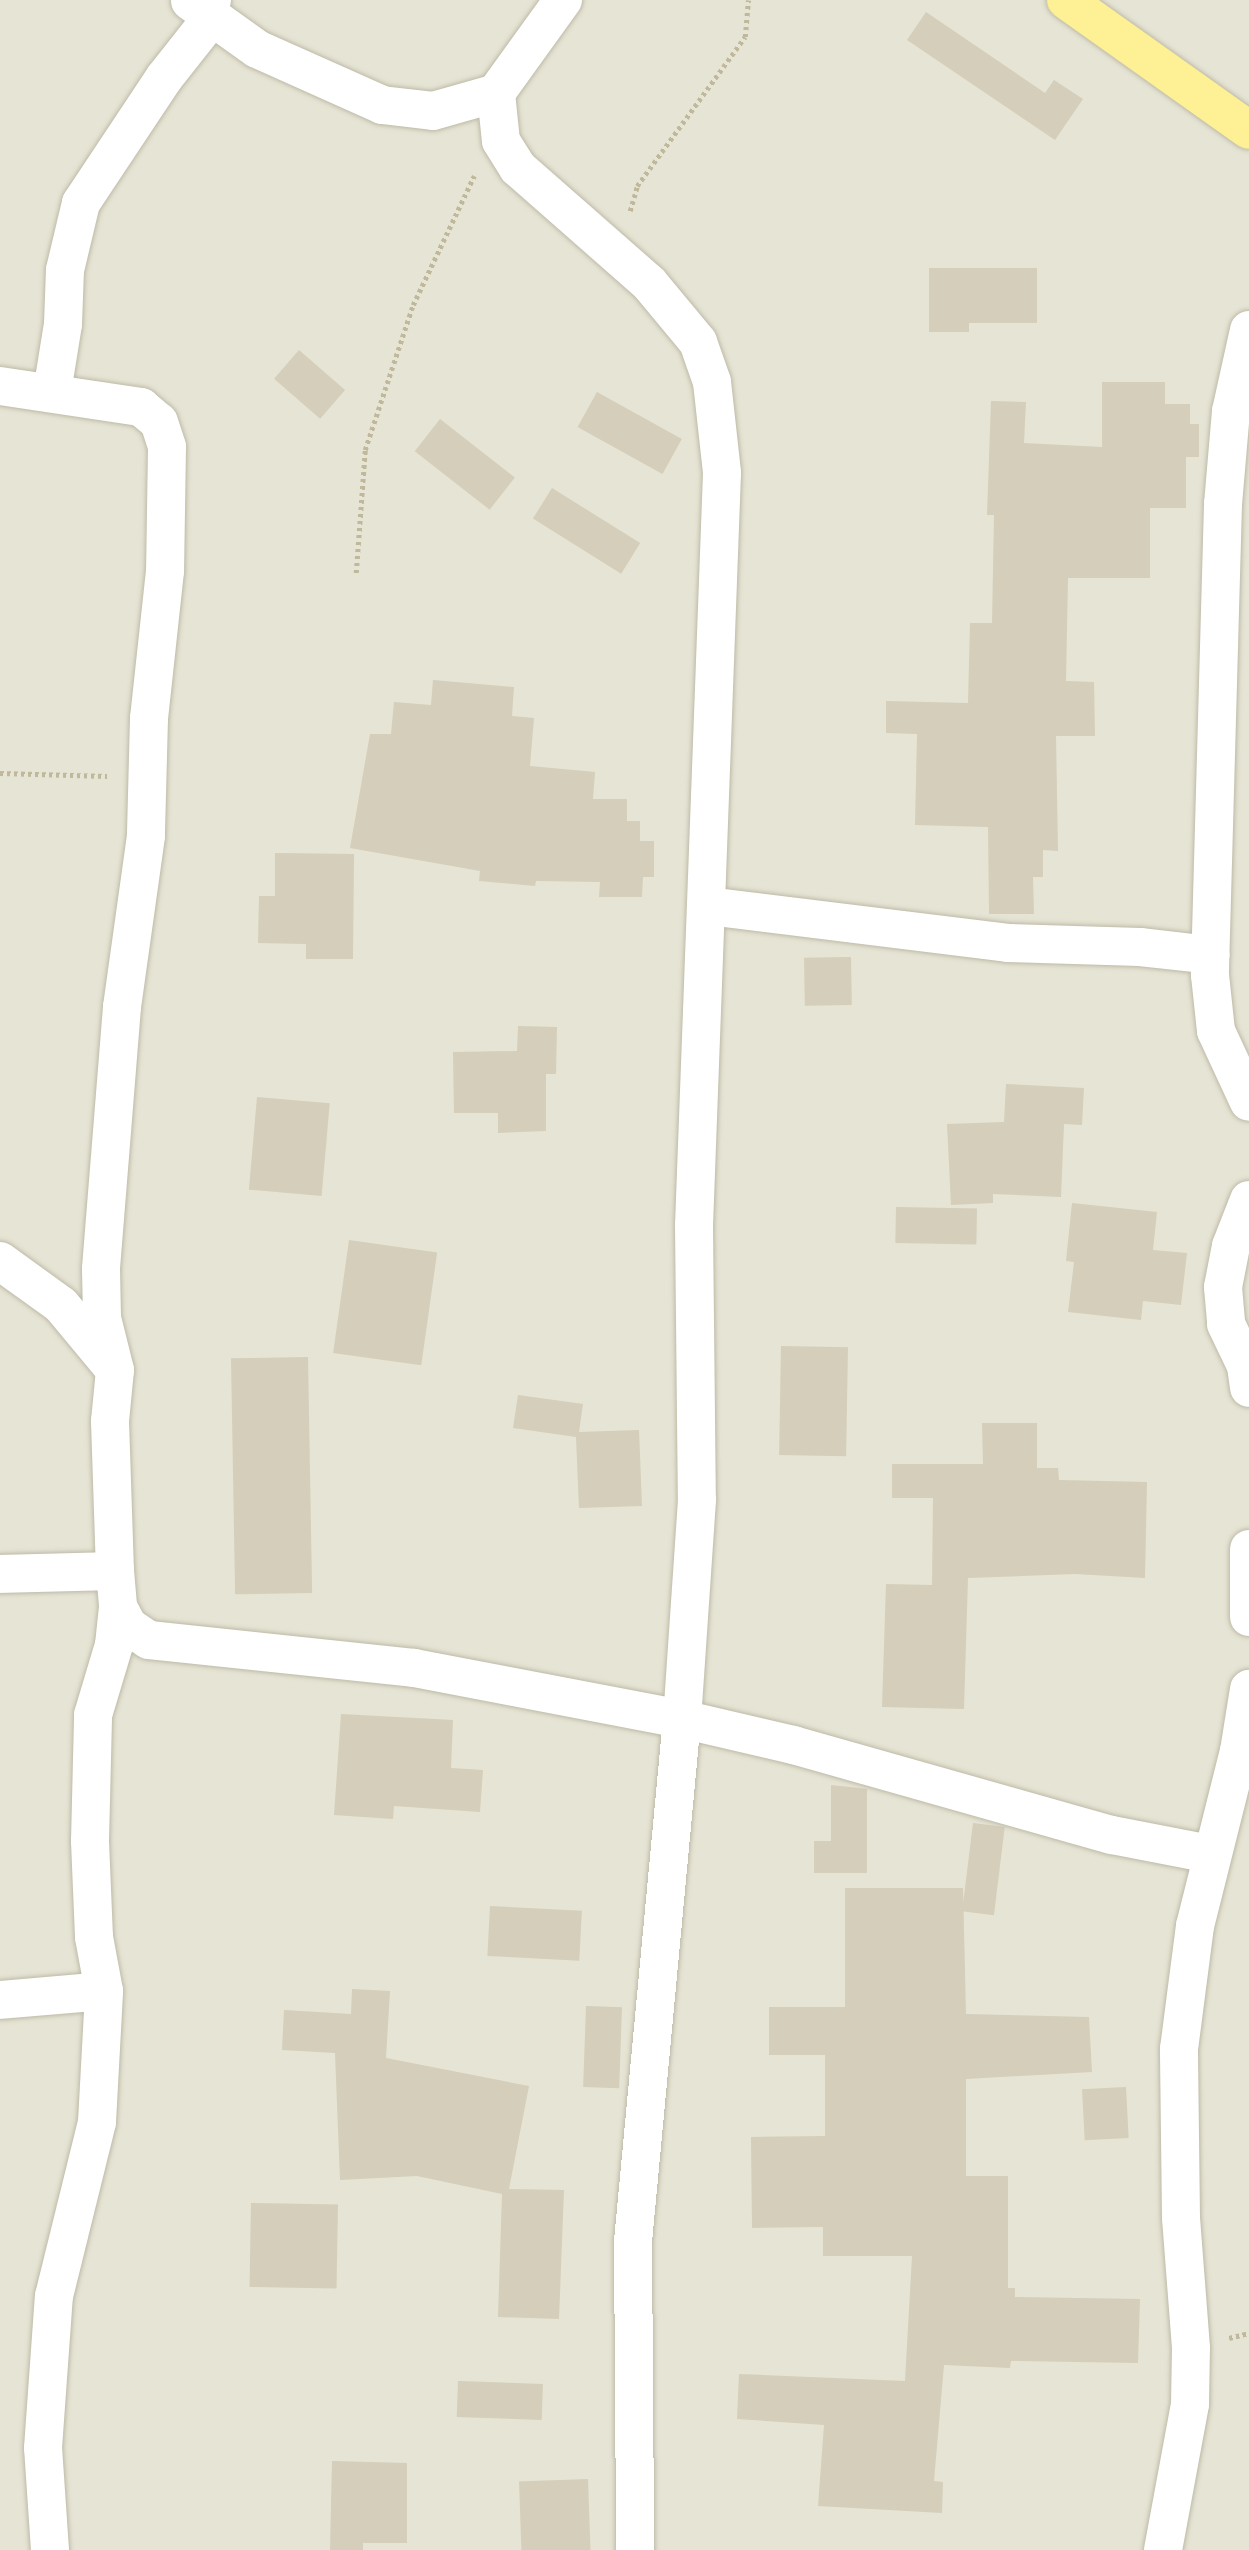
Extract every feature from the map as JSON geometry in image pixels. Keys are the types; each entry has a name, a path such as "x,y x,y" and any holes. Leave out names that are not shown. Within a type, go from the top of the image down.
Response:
{"main road":[{"path":"1066,0 1249,130"}],"street":[{"path":"563,0 496,108 501,141 519,168 637,273 681,318 707,361 722,473 708,906 694,1225 696,1500 682,1719 634,2241 635,2550"},
{"path":"52,392 63,324 65,270 81,202 203,6 257,48 382,105 433,111 496,108"},
{"path":"1249,330 1231,411 1223,504 1211,955 1216,1031 1249,1102"},
{"path":"0,386 141,407 159,422 166,437 164,571 149,718 146,836 122,1007 105,1187 102,1318 115,1370 110,1422 116,1589 114,1645 93,1715 90,1841 94,1937 104,1991 97,2122 54,2296 43,2448 50,2550"},
{"path":"708,906 1007,943 1140,947 1211,955"},
{"path":"1249,1200 1231,1246 1223,1287 1226,1324 1246,1366 1249,1388"},
{"path":"0,1261 61,1305 115,1370"},
{"path":"1249,1549 1249,1617"},
{"path":"0,1574 116,1589"},
{"path":"116,1589 128,1626 149,1640 414,1668 682,1719 793,1745 1112,1835 1210,1854"},
{"path":"1163,2550 1190,2404 1177,2106 1194,1938 1210,1854 1239,1751 1249,1689"},
{"path":"0,2000 104,1991"}],"path":[{"path":"637,273 631,196 745,37 748,0"},
{"path":"356,573 365,450 413,305 496,108"},
{"path":"0,773 120,776 148,782"}],"shaded area":[{"path":"0,0 1249,0 1249,2550 0,2550"}],"building":[{"path":"926,12 1045,93 1054,80 1083,99 1055,140 907,40"},
{"path":"929,268 1037,268 1037,323 969,323 969,332 929,332"},
{"path":"299,350 345,390 320,419 274,379"},
{"path":"1102,382 1165,382 1165,404 1190,404 1190,424 1199,424 1199,457 1186,457 1186,508 1150,508 1150,578 1068,578 1066,681 1094,682 1095,736 1056,736 1058,851 1043,850 1043,877 1033,877 1034,914 989,914 988,827 915,825 917,734 886,733 886,701 968,703 970,623 992,623 994,515 987,515 991,401 1026,402 1024,443 1102,447"},
{"path":"597,392 682,439 662,474 578,427"},
{"path":"440,419 515,477 490,510 415,451"},
{"path":"552,488 640,543 621,574 533,519"},
{"path":"433,680 514,687 512,716 534,718 530,766 595,772 593,799 627,799 627,821 640,821 640,841 654,841 654,877 643,877 642,897 599,897 600,882 536,881 535,886 479,881 480,871 350,848 370,734 391,734 394,702 431,705"},
{"path":"275,853 354,854 353,959 306,959 306,944 258,943 259,896 275,896"},
{"path":"851,957 852,1005 805,1006 804,958"},
{"path":"518,1026 557,1027 556,1074 546,1074 546,1131 498,1133 498,1113 454,1113 453,1052 517,1051"},
{"path":"1006,1084 1084,1088 1082,1125 1064,1124 1061,1197 993,1194 993,1203 951,1205 947,1124 1004,1122"},
{"path":"257,1097 330,1103 322,1196 249,1190"},
{"path":"1072,1203 1157,1212 1153,1250 1187,1253 1181,1305 1143,1301 1141,1320 1068,1312 1074,1262 1066,1261"},
{"path":"896,1207 977,1208 976,1244 895,1243"},
{"path":"349,1240 437,1252 421,1365 333,1353"},
{"path":"781,1346 848,1347 846,1456 779,1455"},
{"path":"308,1357 312,1593 235,1594 231,1358"},
{"path":"518,1395 583,1404 579,1432 639,1430 642,1506 579,1508 576,1437 513,1428"},
{"path":"982,1423 1037,1423 1037,1468 1058,1468 1059,1480 1147,1482 1145,1578 1075,1574 968,1578 964,1709 882,1707 886,1584 932,1585 933,1498 892,1498 892,1464 983,1464"},
{"path":"341,1714 453,1720 451,1768 483,1770 480,1812 394,1806 393,1819 334,1815"},
{"path":"831,1785 867,1789 867,1873 814,1873 814,1841 831,1841"},
{"path":"973,1823 1005,1827 994,1915 962,1911"},
{"path":"845,1888 963,1888 966,2014 1089,2017 1092,2072 966,2079 966,2176 1008,2176 1008,2288 1015,2288 1015,2297 1140,2299 1138,2363 1011,2361 1010,2368 944,2365 934,2481 943,2482 942,2513 818,2506 824,2425 737,2419 739,2374 905,2381 912,2256 823,2256 823,2227 752,2228 751,2137 825,2136 825,2055 769,2055 769,2007 845,2007"},
{"path":"490,1906 582,1911 579,1961 487,1956"},
{"path":"352,1989 390,1991 386,2058 529,2086 509,2189 564,2190 559,2319 498,2317 502,2194 417,2176 340,2180 335,2053 282,2050 284,2010 351,2014"},
{"path":"586,2006 622,2007 619,2088 583,2087"},
{"path":"1126,2087 1129,2138 1085,2140 1082,2089"},
{"path":"251,2203 338,2205 337,2289 250,2287"},
{"path":"458,2381 543,2384 542,2420 457,2417"},
{"path":"332,2461 407,2463 407,2543 363,2543 363,2550 330,2550"},
{"path":"588,2479 590,2550 521,2550 519,2481"}]}
